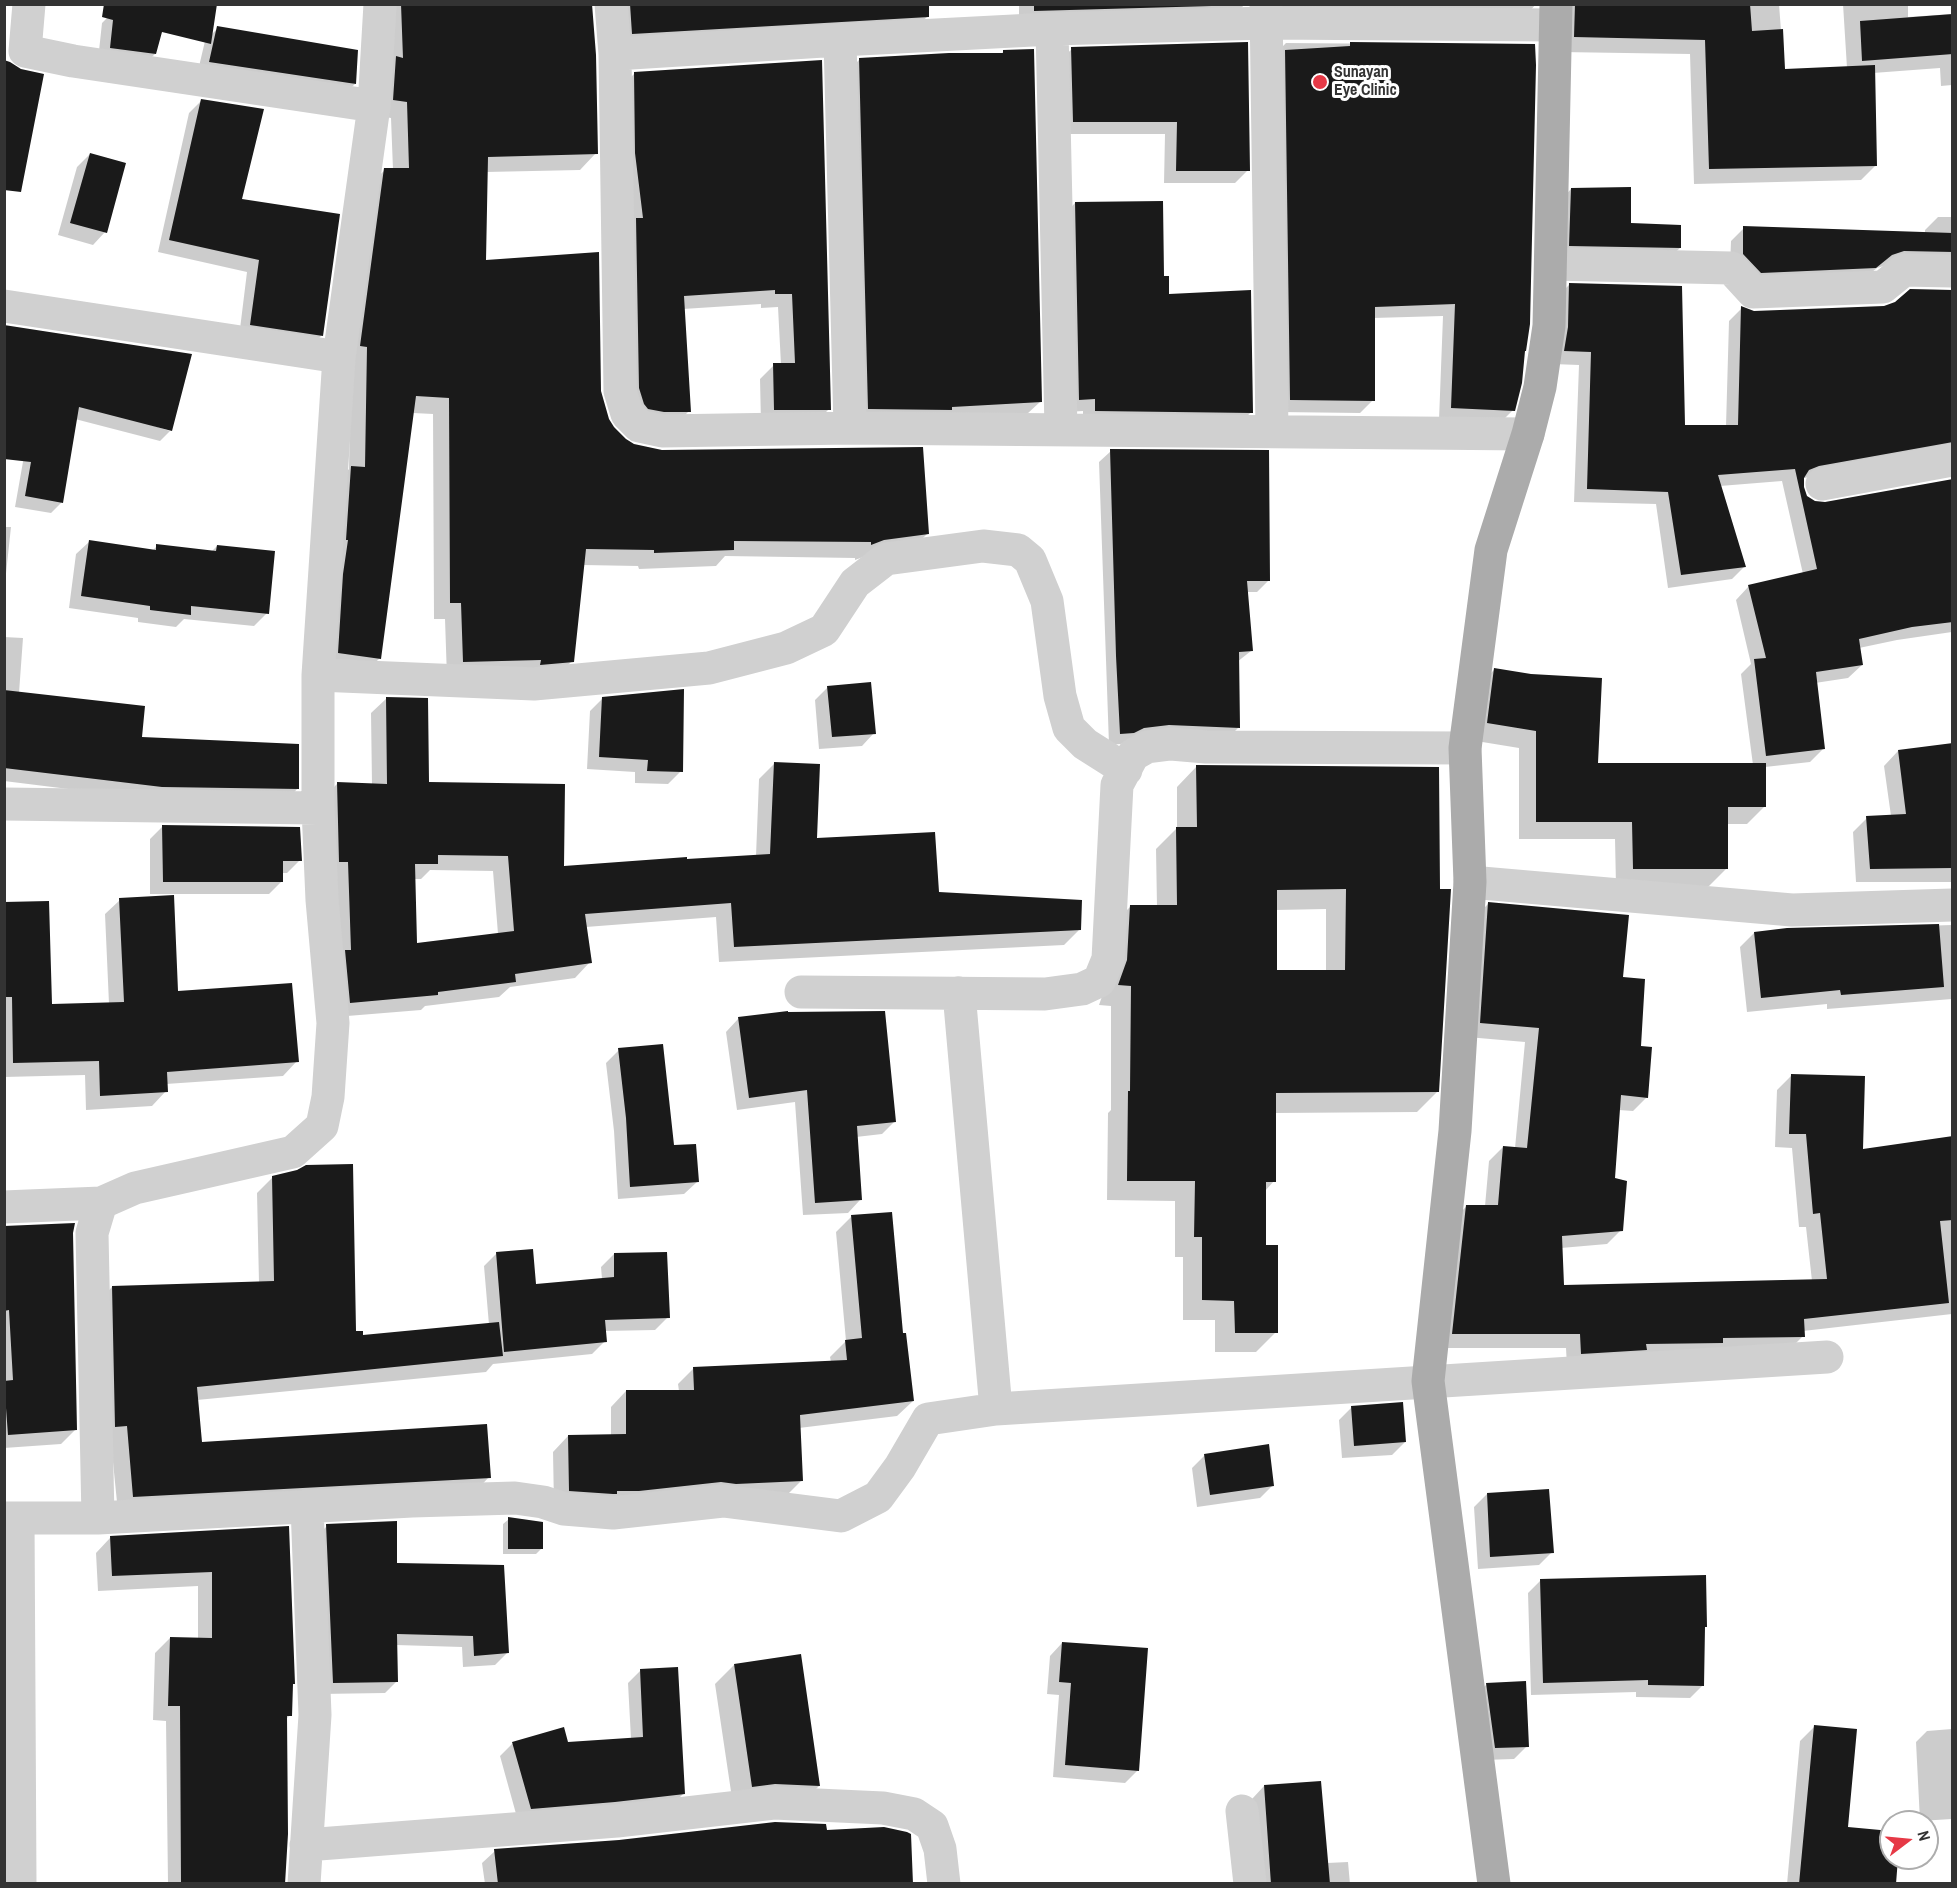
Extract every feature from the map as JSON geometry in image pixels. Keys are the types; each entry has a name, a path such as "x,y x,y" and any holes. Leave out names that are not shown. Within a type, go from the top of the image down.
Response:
{"main road":[{"path":"1494,1884 1428,1381 1455,1131 1470,882 1465,748 1491,550 1528,434 1540,387 1549,326 1555,15"}],"street":[{"path":"29,4 15,48 73,61 374,106"},
{"path":"4,1207 101,1203 135,1188 293,1152 322,1126 328,1097 333,1023 322,900 318,808 318,675 339,357 374,106 380,4"},
{"path":"612,4 615,54 620,391 627,414 639,426 662,431 850,428 1528,434"},
{"path":"1266,14 1272,431"},
{"path":"615,54 1052,29 1108,16 1555,15"},
{"path":"1052,29 1061,429"},
{"path":"840,40 850,428"},
{"path":"1551,264 1731,268 1753,292 1883,287 1904,270 1953,270"},
{"path":"4,306 339,357"},
{"path":"1822,484 1953,460"},
{"path":"318,675 534,684 709,669 786,648 824,630 855,583 886,559 983,546 1018,550 1030,560 1047,602 1060,696 1069,728 1085,744 1126,770"},
{"path":"801,992 1045,994 1082,988 1099,981 1108,959 1118,785 1133,755 1147,747 1171,744 1206,747 1465,748"},
{"path":"4,804 318,808"},
{"path":"1470,882 1792,910 1953,905"},
{"path":"959,993 996,1409"},
{"path":"98,1518 92,1233 101,1203"},
{"path":"20,1884 11,1518 98,1518 307,1506 515,1498 543,1502 564,1509 613,1513 723,1500 841,1516 878,1497 900,1467 928,1419 996,1409 1827,1357"},
{"path":"304,1884 315,1714 307,1506"},
{"path":"306,1845 617,1821 774,1803 883,1808 914,1814 932,1826 940,1849 944,1884"},
{"path":"1242,1811 1250,1884"}],"building":[{"path":"104,4 217,4 211,44 162,32 156,54 110,48 113,20 102,17"},
{"path":"401,4 592,4 596,55 598,154 488,157 486,260 599,252 601,391 609,419 614,427 634,444 662,450 923,447 929,534 884,540 871,545 871,542 734,541 734,550 654,553 654,550 586,549 574,662 540,665 541,660 463,662 461,603 450,603 449,398 416,396 381,659 338,653 343,574 348,540 346,540 351,466 365,467 367,347 360,346 384,168 409,168 407,102 393,100 396,56 403,58"},
{"path":"630,4 929,4 929,17 632,34"},
{"path":"1034,4 1247,4 1247,5 1034,11"},
{"path":"1350,4 1537,4 1537,6"},
{"path":"1575,4 1750,4 1752,31 1783,29 1785,69 1875,65 1877,166 1709,169 1705,40 1574,37"},
{"path":"1953,14 1953,54 1862,61 1860,21"},
{"path":"217,26 358,50 356,84 209,62"},
{"path":"1248,42 1250,171 1176,171 1177,122 1073,122 1071,47"},
{"path":"1350,42 1535,44 1530,324 1522,383 1515,411 1451,408 1455,304 1375,307 1375,401 1290,400 1285,50 1350,46"},
{"path":"1034,49 1042,402 952,407 952,410 868,409 859,58 949,53 1003,53 1003,50"},
{"path":"4,60 21,69 44,74 21,192 4,190"},
{"path":"822,60 831,410 774,410 773,363 795,363 792,294 775,294 775,290 684,296 691,412 664,412 648,409 639,388 636,218 643,218 635,153 634,72"},
{"path":"201,99 264,109 242,199 340,214 323,336 250,325 259,260 169,240"},
{"path":"90,153 126,163 107,233 70,223"},
{"path":"1631,187 1631,223 1681,225 1681,248 1569,246 1571,188"},
{"path":"1163,201 1164,276 1169,276 1169,294 1251,290 1253,413 1095,411 1095,399 1079,400 1075,202"},
{"path":"1743,226 1953,233 1953,252 1904,251 1892,255 1876,268 1761,273 1743,254"},
{"path":"1569,283 1682,286 1685,425 1738,425 1741,306 1754,311 1884,306 1895,302 1910,289 1953,290 1953,442 1819,466 1809,470 1804,478 1807,496 1815,501 1825,502 1953,479 1953,622 1912,627 1859,639 1863,665 1816,672 1825,749 1766,756 1754,659 1766,658 1748,585 1817,569 1795,469 1718,475 1746,567 1681,575 1668,492 1587,489 1591,352 1564,351 1568,327"},
{"path":"4,325 192,354 172,431 79,407 63,503 25,496 31,462 4,459"},
{"path":"1110,449 1269,450 1270,581 1247,581 1253,651 1239,652 1240,728 1169,725 1120,734"},
{"path":"89,540 156,550 156,544 216,551 217,545 275,551 269,614 191,606 191,615 150,610 150,606 81,596"},
{"path":"1494,668 1531,674 1602,678 1598,763 1766,763 1766,807 1728,807 1728,869 1633,869 1632,822 1536,822 1536,731 1487,723"},
{"path":"871,682 876,734 832,737 827,686"},
{"path":"684,689 683,772 647,771 648,760 599,757 602,697"},
{"path":"4,690 145,706 142,737 299,744 299,789 162,787 4,768"},
{"path":"386,697 428,698 429,782 565,784 564,866 687,857 687,859 770,854 774,762 820,764 817,838 935,832 939,892 1082,900 1081,930 734,947 731,903 585,914 592,963 515,974 516,982 438,992 438,995 350,1003 345,950 351,950 348,862 339,862 337,782 387,784","holes":["438,855 508,856 514,931 417,943 415,864 438,864"]},
{"path":"1953,743 1953,868 1870,869 1866,816 1906,814 1898,750"},
{"path":"1196,765 1439,767 1440,889 1451,889 1439,1092 1276,1093 1276,1182 1266,1182 1266,1245 1278,1245 1278,1333 1235,1333 1234,1301 1202,1300 1202,1237 1194,1237 1195,1181 1127,1181 1131,986 1118,985 1127,960 1130,905 1177,905 1176,827 1197,827","holes":["1346,889 1345,970 1277,970 1277,890"]},
{"path":"162,825 300,827 302,861 283,861 283,882 163,882"},
{"path":"174,895 178,991 292,983 299,1062 167,1072 168,1092 100,1096 99,1061 13,1063 12,997 4,997 4,902 49,901 52,1004 124,1002 119,898"},
{"path":"1488,902 1629,915 1623,977 1645,979 1641,1046 1652,1047 1648,1098 1621,1095 1615,1178 1627,1181 1623,1231 1562,1236 1564,1285 1827,1279 1820,1213 1813,1214 1806,1134 1789,1134 1791,1074 1865,1076 1863,1149 1953,1136 1953,1220 1940,1221 1949,1303 1804,1319 1805,1337 1723,1338 1723,1343 1646,1344 1647,1350 1581,1354 1580,1334 1452,1334 1466,1205 1498,1205 1503,1146 1527,1148 1539,1028 1480,1023"},
{"path":"1939,924 1944,987 1841,995 1840,990 1761,998 1754,932 1787,928"},
{"path":"788,1011 885,1011 896,1122 857,1126 862,1200 815,1203 807,1090 749,1098 738,1017"},
{"path":"663,1044 674,1145 696,1144 699,1182 630,1187 626,1118 618,1048"},
{"path":"353,1164 356,1331 363,1331 363,1335 499,1322 503,1356 197,1387 202,1442 487,1424 491,1478 133,1497 127,1426 115,1427 112,1286 274,1281 272,1176 297,1170 306,1165"},
{"path":"892,1212 903,1333 906,1333 914,1401 800,1415 803,1481 736,1484 721,1482 639,1491 617,1491 617,1494 569,1491 568,1435 626,1434 626,1390 694,1390 693,1367 847,1360 845,1340 862,1338 851,1215"},
{"path":"75,1223 73,1233 77,1430 8,1435 4,1381 13,1380 9,1310 4,1311 4,1226"},
{"path":"533,1249 536,1284 614,1277 614,1253 667,1252 670,1318 605,1320 607,1342 504,1352 496,1252"},
{"path":"1403,1402 1406,1442 1354,1446 1351,1406"},
{"path":"1269,1444 1274,1486 1210,1495 1204,1454"},
{"path":"1549,1489 1554,1553 1490,1557 1487,1493"},
{"path":"508,1517 543,1522 543,1549 508,1549"},
{"path":"397,1521 397,1563 504,1565 509,1653 474,1656 473,1636 397,1634 398,1682 333,1683 326,1524"},
{"path":"289,1526 295,1684 293,1684 292,1716 287,1716 288,1834 285,1884 181,1884 180,1706 168,1706 170,1637 212,1638 212,1572 112,1576 110,1536"},
{"path":"1706,1575 1707,1627 1705,1627 1704,1686 1648,1685 1648,1680 1543,1683 1540,1579"},
{"path":"1062,1642 1148,1648 1139,1771 1065,1765 1071,1683 1059,1682"},
{"path":"801,1654 820,1786 775,1784 752,1787 734,1664"},
{"path":"678,1667 685,1794 531,1809 512,1742 564,1727 568,1742 643,1737 640,1669"},
{"path":"1526,1681 1529,1747 1495,1748 1486,1683"},
{"path":"1814,1725 1857,1729 1848,1827 1879,1830 1879,1870 1897,1870 1896,1884 1799,1884"},
{"path":"1321,1781 1330,1884 1271,1884 1264,1785"},
{"path":"775,1822 826,1824 827,1830 884,1827 907,1832 911,1834 913,1884 498,1884 494,1849 619,1840"}],"place":[{"name":"Sunayan Eye Clinic","path":"1320,82"}]}
